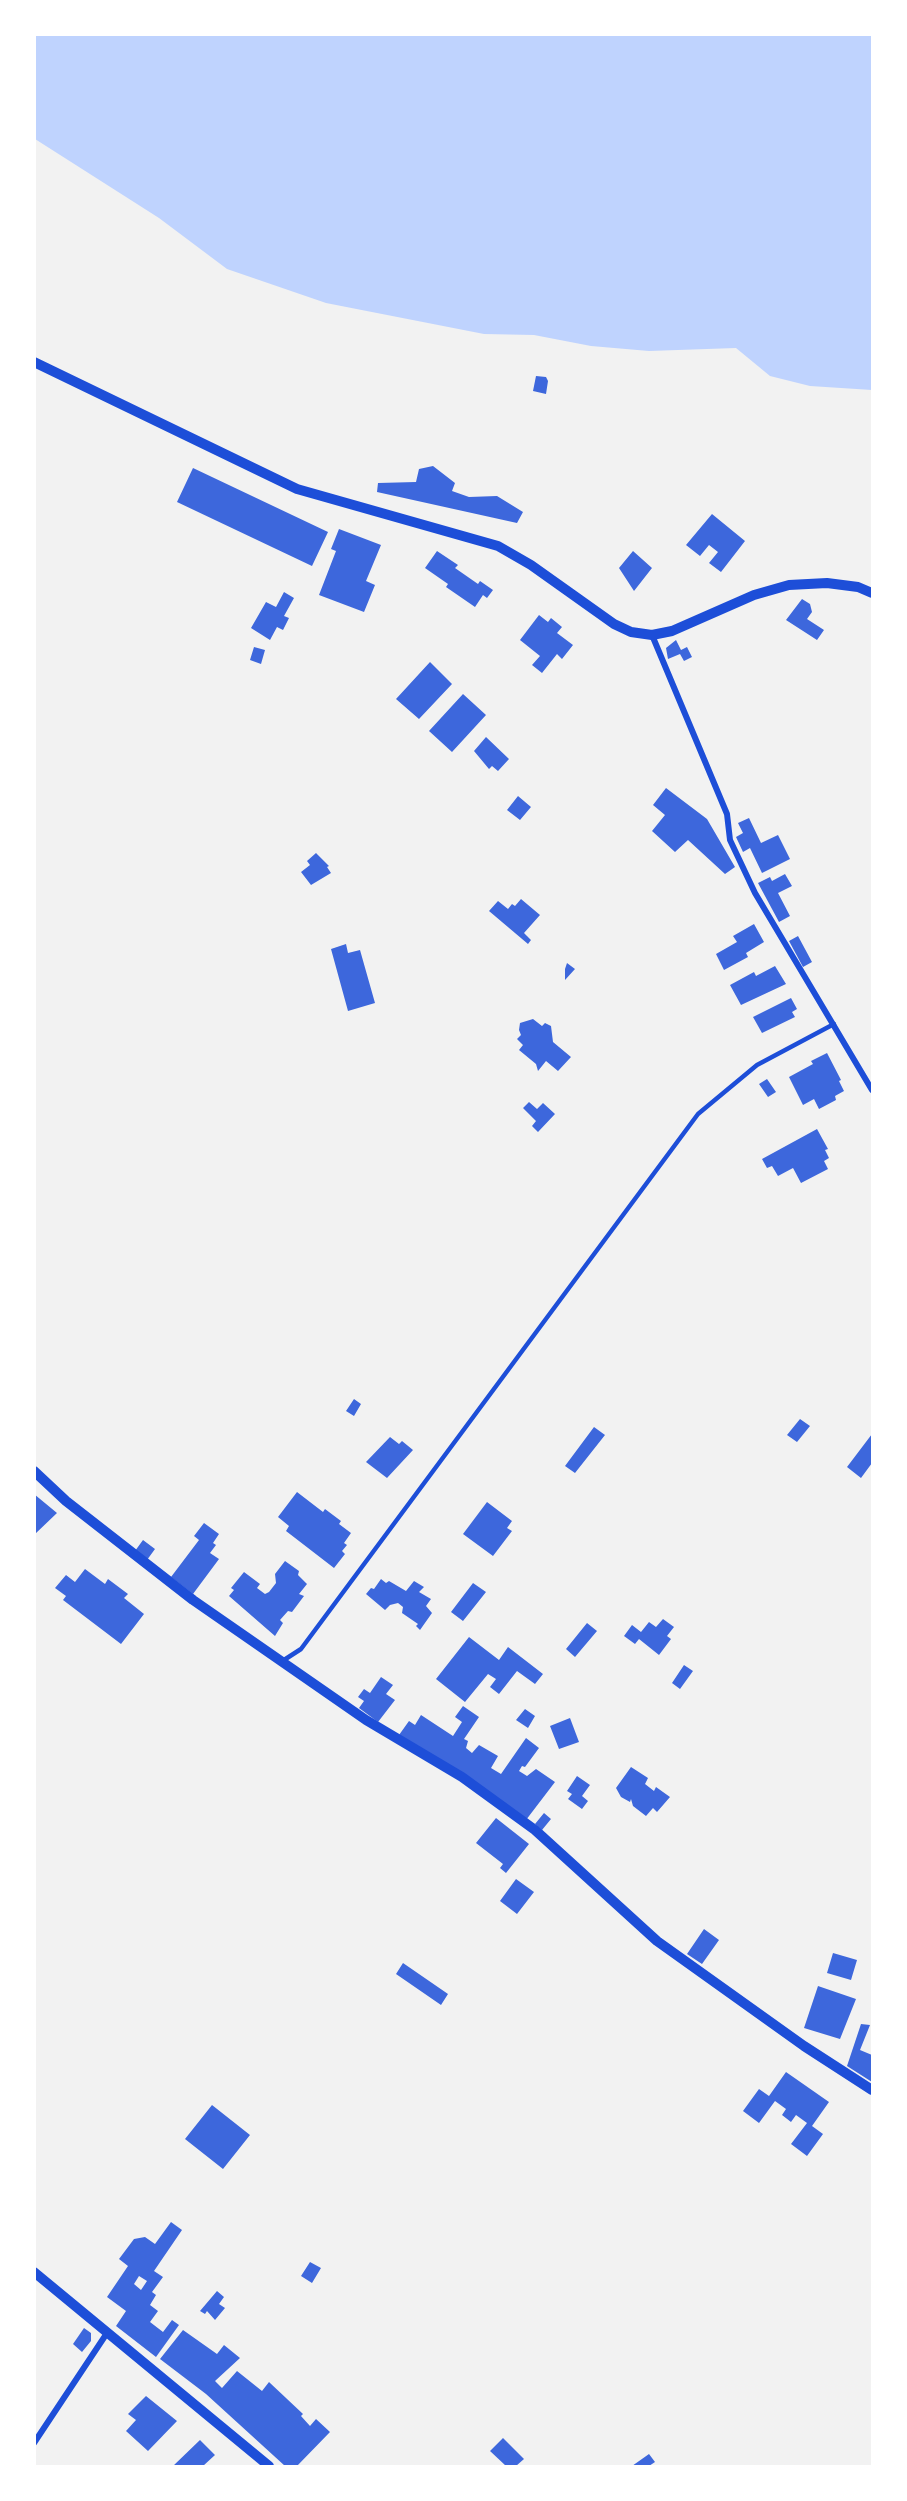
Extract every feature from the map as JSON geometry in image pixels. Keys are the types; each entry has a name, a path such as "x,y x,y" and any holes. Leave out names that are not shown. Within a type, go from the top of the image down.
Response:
{"street":[{"path":"34,362 297,489 498,546 531,564 614,624 631,632 652,635 672,631 754,595 789,585 827,583 858,587 873,593"},
{"path":"652,635 727,814 730,840 755,893 873,1090"},
{"path":"34,1471 66,1501 194,1600 284,1660 366,1720 462,1777 535,1830 657,1941 804,2046 873,2090"},
{"path":"34,2272 269,2466"},
{"path":"34,2443 106,2333"}],"lane":[{"path":"284,1660 301,1649 698,1114 757,1065 834,1024"}],"water":[{"path":"34,35 872,35 872,390 810,386 770,376 736,348 649,351 591,346 534,335 484,334 326,303 227,269 159,218 35,139"}],"building":[{"path":"536,376 546,377 548,381 546,394 533,391"},
{"path":"433,466 455,483 452,491 469,497 497,496 523,512 517,523 377,492 378,483 416,482 419,469"},
{"path":"193,468 328,532 312,566 177,502"},
{"path":"712,514 745,541 721,572 709,563 718,552 709,545 700,556 686,545"},
{"path":"339,529 381,545 366,581 375,585 364,612 319,595 336,551 331,549"},
{"path":"437,551 458,565 455,568 478,584 480,581 493,590 487,598 483,595 475,607 446,587 448,584 425,568"},
{"path":"633,551 652,568 634,591 619,568"},
{"path":"284,592 294,598 284,616 289,618 283,630 277,627 270,640 251,628 266,602 276,607"},
{"path":"802,599 810,604 812,612 807,619 824,630 817,640 786,620"},
{"path":"539,615 548,622 551,618 562,627 557,633 573,645 562,659 557,654 542,673 532,665 540,656 520,640"},
{"path":"676,640 681,650 687,647 692,657 684,661 680,654 668,659 666,648"},
{"path":"254,647 265,650 261,664 250,660"},
{"path":"430,662 452,684 419,719 396,699"},
{"path":"463,694 486,715 452,752 429,731"},
{"path":"486,737 509,759 498,771 492,766 489,769 474,751"},
{"path":"666,788 707,819 735,867 725,874 688,840 675,852 652,831 665,815 653,805"},
{"path":"518,796 531,807 520,820 507,810"},
{"path":"749,818 761,843 778,835 790,859 762,873 750,848 743,852 736,837 743,833 738,823"},
{"path":"316,853 329,866 327,867 331,873 311,885 301,872 310,865 307,861"},
{"path":"785,874 792,886 778,893 790,916 779,922 758,883 770,877 772,881"},
{"path":"521,899 540,915 524,933 531,940 528,944 489,911 498,901 508,909 512,904 515,906"},
{"path":"754,924 764,942 746,953 748,957 724,970 716,954 737,942 733,936"},
{"path":"798,936 812,962 803,967 789,941"},
{"path":"346,944 348,953 360,950 375,1003 348,1011 331,949"},
{"path":"567,963 575,969 565,980 565,969"},
{"path":"775,966 786,984 741,1005 730,985 754,972 756,976"},
{"path":"791,998 797,1009 792,1012 795,1017 762,1033 753,1017"},
{"path":"533,1019 542,1026 545,1023 551,1026 553,1042 571,1057 558,1071 546,1061 538,1071 536,1064 519,1050 523,1045 517,1039 521,1035 520,1023"},
{"path":"827,1053 844,1091 835,1096 836,1100 819,1109 814,1099 803,1105 789,1077 813,1064 811,1061"},
{"path":"767,1079 776,1092 768,1097 759,1084"},
{"path":"529,1102 537,1109 543,1103 555,1114 538,1132 532,1126 536,1121 523,1108"},
{"path":"817,1129 828,1149 825,1150 829,1158 824,1161 828,1169 801,1183 793,1168 778,1176 772,1166 767,1168 762,1159"},
{"path":"354,1399 361,1404 354,1416 346,1411"},
{"path":"800,1419 810,1426 797,1442 787,1435"},
{"path":"594,1427 605,1435 575,1473 565,1466"},
{"path":"872,1434 872,1463 861,1478 847,1467"},
{"path":"390,1437 399,1444 402,1441 413,1450 387,1478 366,1462"},
{"path":"297,1492 323,1512 325,1509 341,1521 339,1524 351,1533 344,1543 347,1545 342,1551 345,1554 334,1568 286,1531 289,1526 278,1517"},
{"path":"34,1494 57,1513 34,1535"},
{"path":"487,1502 512,1521 507,1528 512,1531 493,1556 463,1534"},
{"path":"204,1523 219,1534 213,1543 216,1545 210,1553 219,1559 193,1594 171,1577 199,1540 194,1536"},
{"path":"143,1540 155,1549 147,1560 135,1551"},
{"path":"285,1561 299,1571 298,1575 307,1584 299,1594 304,1596 292,1612 288,1611 280,1620 283,1623 275,1636 229,1596 234,1590 231,1588 244,1572 260,1584 257,1588 265,1594 269,1592 276,1583 275,1574"},
{"path":"85,1569 105,1584 108,1579 128,1594 124,1598 144,1614 121,1644 63,1600 66,1596 55,1588 66,1575 75,1582"},
{"path":"381,1579 406,1591 414,1581 424,1587 419,1592 431,1599 426,1606 432,1613 420,1630 416,1626 418,1624 402,1613 403,1607 398,1603 390,1605 385,1610 366,1594 371,1588 374,1589"},
{"path":"473,1583 486,1592 463,1621 451,1612"},
{"path":"663,1619 674,1627 667,1636 671,1639 659,1655 639,1639 635,1644 624,1636 632,1625 641,1632 649,1622 656,1627"},
{"path":"587,1623 597,1631 575,1657 566,1649"},
{"path":"469,1637 499,1660 508,1647 543,1674 535,1684 517,1671 499,1694 490,1687 496,1679 488,1674 465,1702 436,1679"},
{"path":"684,1665 693,1671 680,1689 672,1683"},
{"path":"381,1677 393,1685 386,1694 395,1700 378,1722 359,1708 364,1701 358,1697 364,1689 370,1693"},
{"path":"463,1706 479,1717 464,1739 468,1741 466,1748 472,1753 479,1745 498,1756 491,1768 501,1774 526,1738 539,1748 525,1767 522,1766 519,1771 527,1776 536,1769 555,1782 526,1820 399,1735 409,1721 415,1725 421,1715 453,1736 462,1722 455,1717"},
{"path":"525,1709 535,1716 528,1728 516,1720"},
{"path":"570,1718 579,1742 559,1749 550,1726"},
{"path":"631,1767 648,1778 645,1784 654,1791 656,1787 670,1797 657,1812 653,1808 646,1816 633,1806 631,1799 630,1802 621,1797 616,1788"},
{"path":"577,1776 590,1785 582,1796 588,1801 582,1809 568,1799 572,1794 567,1791"},
{"path":"544,1813 551,1819 542,1830 535,1824"},
{"path":"496,1818 529,1844 506,1873 500,1868 503,1864 476,1843"},
{"path":"516,1879 534,1892 517,1914 500,1901"},
{"path":"704,1929 719,1940 702,1964 687,1954"},
{"path":"833,1953 857,1960 851,1980 827,1973"},
{"path":"403,1963 448,1994 441,2005 396,1974"},
{"path":"818,1986 856,1999 840,2039 804,2028"},
{"path":"861,2024 870,2025 860,2050 872,2055 872,2082 847,2066"},
{"path":"786,2072 829,2102 812,2126 823,2134 807,2156 791,2144 807,2123 796,2115 791,2122 782,2115 786,2109 775,2101 759,2123 743,2111 759,2089 769,2096"},
{"path":"212,2105 250,2135 223,2169 185,2139"},
{"path":"171,2222 182,2230 154,2271 163,2277 152,2292 156,2295 150,2305 158,2311 150,2322 163,2332 172,2320 179,2325 156,2357 116,2326 126,2311 107,2297 128,2266 119,2259 134,2239 145,2237 155,2244","holes":["139,2276 147,2281 141,2290 134,2284"]},
{"path":"310,2262 321,2268 312,2283 301,2276"},
{"path":"217,2291 224,2297 219,2304 225,2308 215,2320 207,2311 205,2314 200,2311"},
{"path":"84,2328 91,2333 91,2341 82,2352 73,2344"},
{"path":"183,2330 217,2354 224,2345 240,2358 215,2381 222,2388 237,2371 262,2391 269,2382 303,2414 301,2416 310,2426 316,2419 330,2432 297,2466 285,2466 206,2394 160,2359"},
{"path":"146,2396 177,2421 148,2451 126,2431 136,2420 128,2414"},
{"path":"503,2438 524,2459 516,2466 506,2466 490,2451"},
{"path":"200,2440 215,2455 203,2466 173,2466"},
{"path":"649,2454 655,2462 649,2466 632,2466"}]}
